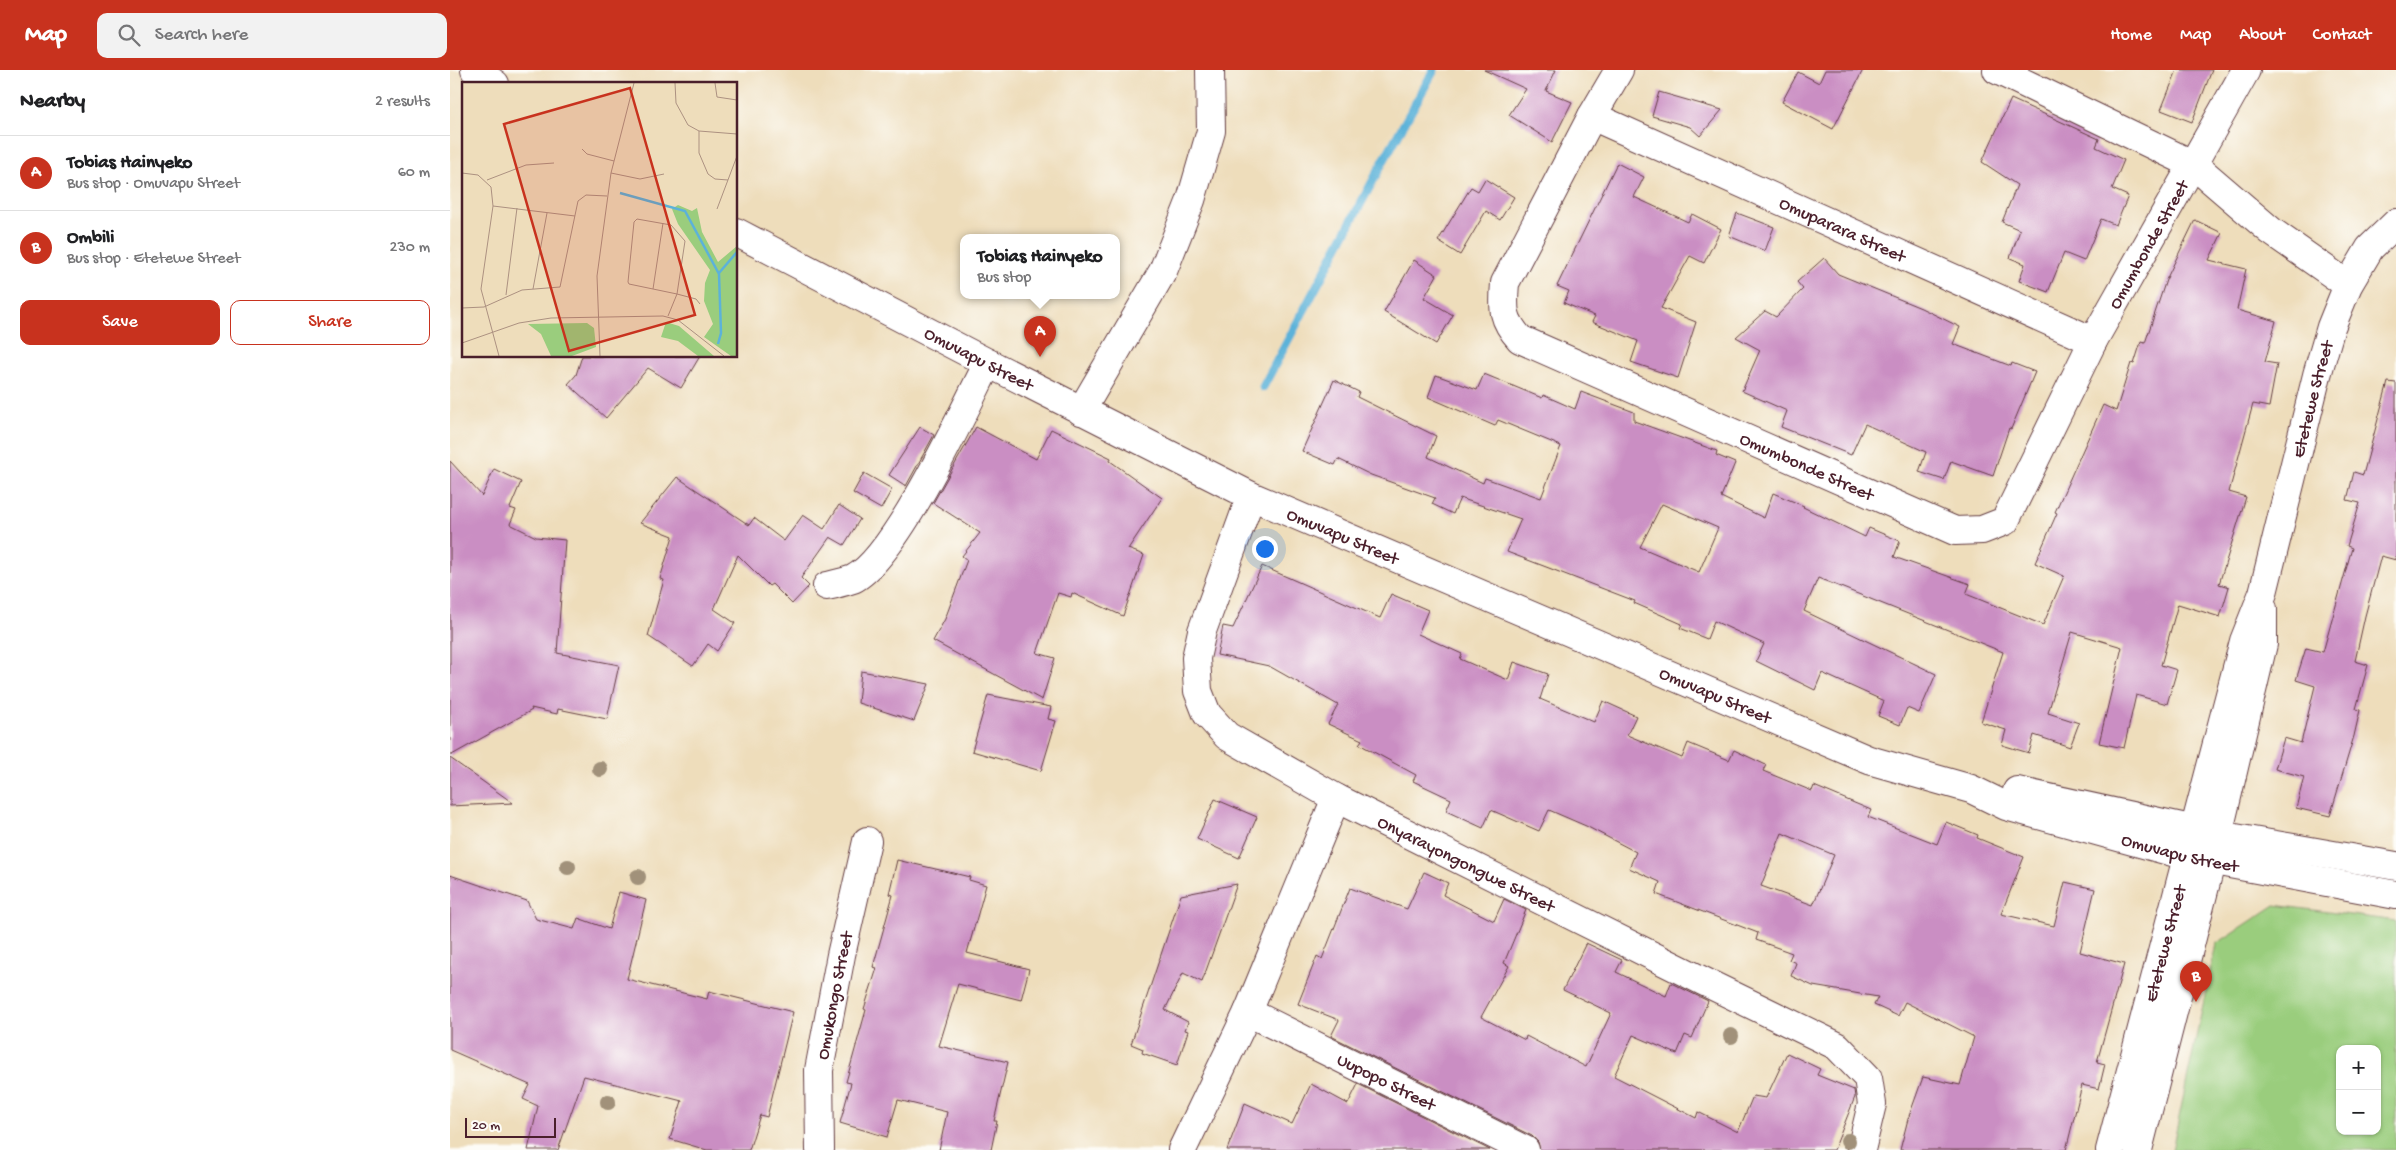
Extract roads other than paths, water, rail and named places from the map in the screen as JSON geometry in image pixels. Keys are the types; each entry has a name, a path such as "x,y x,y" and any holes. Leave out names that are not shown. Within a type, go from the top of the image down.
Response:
{"street":[{"path":"474,70 491,82"},
{"path":"1081,411 1163,271 1191,200 1211,131 1210,70"},
{"name":"Omumbonde Street","path":"1619,70 1592,116 1505,283 1503,307 1508,325 1520,339 1955,531 1982,530 2005,521 2093,341 2194,165"},
{"name":"Omumbonde Street","path":"1997,70 2194,165 2271,231 2348,284"},
{"path":"2194,165 2246,70"},
{"name":"Omuparara Street","path":"1592,116 2093,341"},
{"name":"Etetewe Street","path":"2110,1150 2263,644 2263,593 2317,375 2348,284 2370,248 2396,223"},
{"name":"Omuvapu Street","path":"738,233 1081,411 1251,496 1869,760 1971,790 2006,806 2199,859 2396,895"},
{"path":"827,586 854,579 878,557 917,501 988,363"},
{"name":"Onyarayongongwe Street","path":"1251,496 1202,631 1196,658 1198,691 1208,714 1227,736 1336,798 1703,982 1837,1046 1868,1078 1872,1104 1861,1150"},
{"name":"Omuvapu Street","path":"1971,790 2010,790 2206,832 2396,866"},
{"path":"1182,1150 1248,1012 1336,798"},
{"name":"Omukongo Street","path":"820,1150 819,1070 841,955 867,842"},
{"name":"Etetewe Street","path":"2138,1150 2199,859"},
{"name":"Uupopo Street","path":"1248,1012 1525,1150"}],"waterway":[{"path":"1263,387 1434,70"}],"place":[{"name":"Tobias Hainyeko","path":"1040,357"},
{"name":"Ombili","path":"2196,1002"}]}
